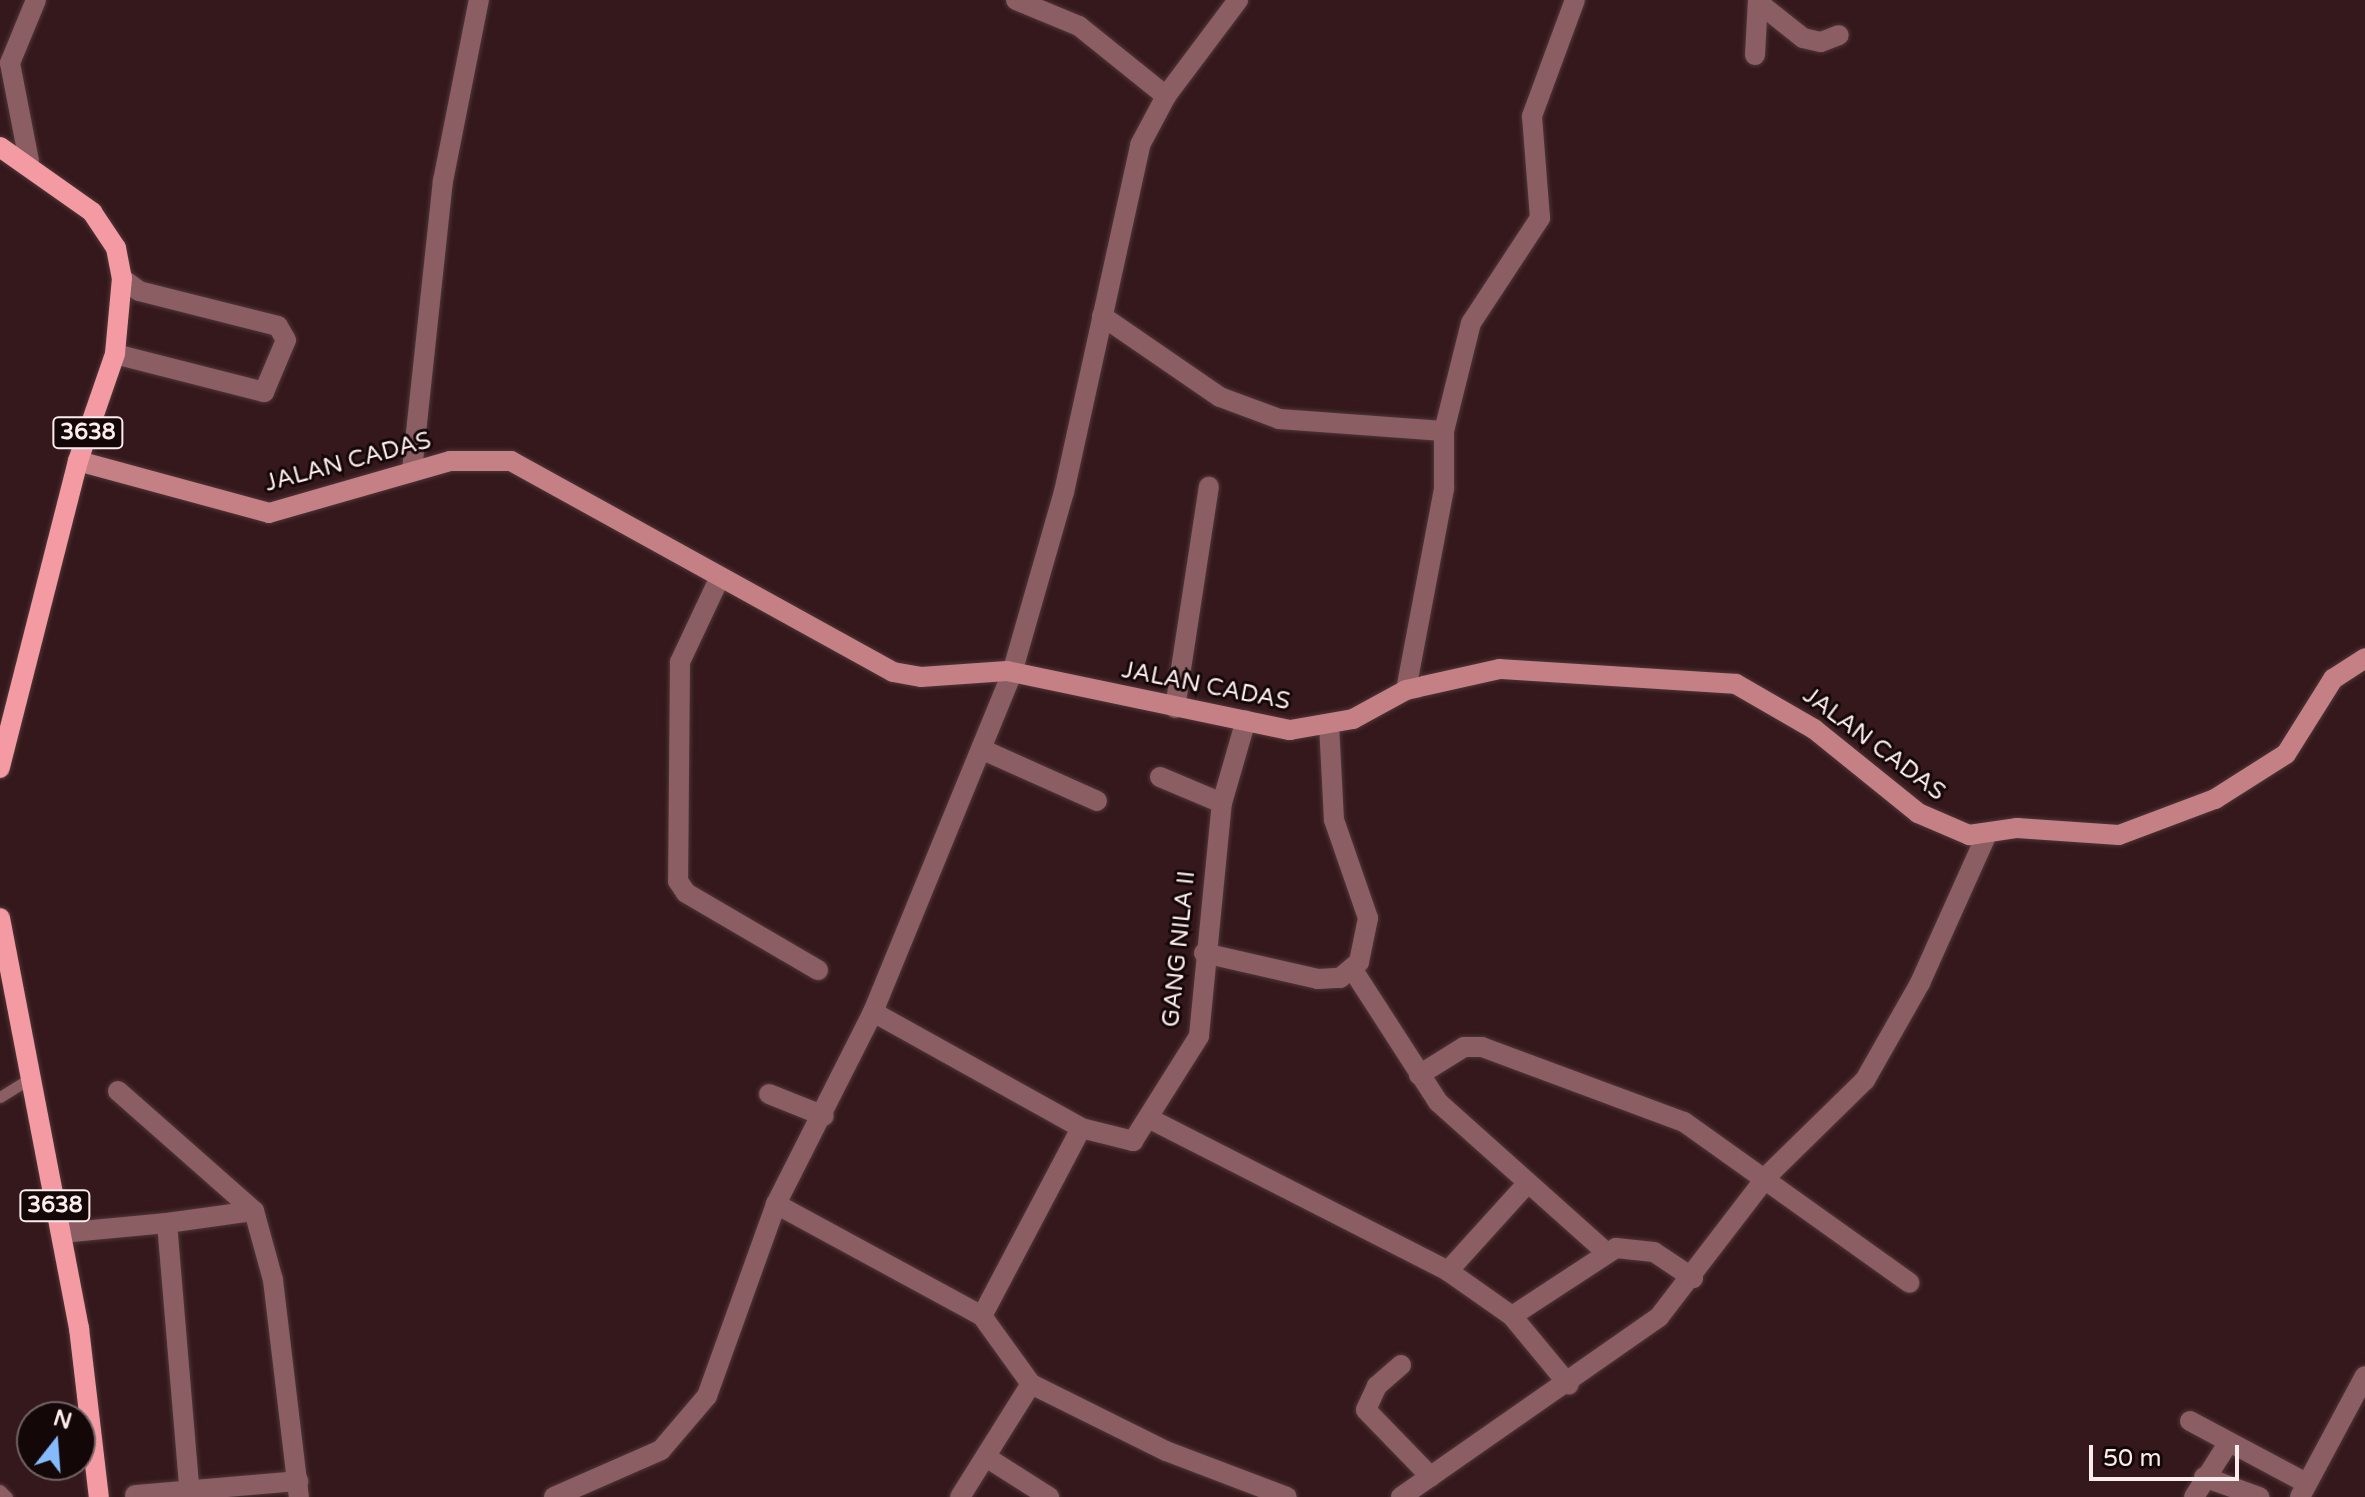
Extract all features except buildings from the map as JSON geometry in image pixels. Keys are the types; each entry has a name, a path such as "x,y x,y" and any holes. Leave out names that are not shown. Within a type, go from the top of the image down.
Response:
{"main road":[{"name":"3638","path":"0,147 29,161 92,212 116,248 122,278 115,354 78,461 0,768"},
{"name":"3638","path":"0,918 61,1233 99,1497"}],"street":[{"path":"29,161 10,63 36,0"},
{"path":"412,470 443,181 479,0"},
{"path":"1016,0 1050,5 1166,96"},
{"path":"554,1497 635,1466 682,1430 707,1396 776,1204 824,1116 873,1012 1012,673 1064,492 1140,145 1166,96 1238,0"},
{"path":"1406,690 1435,547 1444,431 1471,323 1537,228 1532,116 1575,0"},
{"path":"1758,2 1803,38 1821,42 1839,35"},
{"path":"1755,55 1758,2"},
{"path":"115,354 264,392 286,340 278,326 139,291 122,278"},
{"path":"1102,316 1220,397 1279,419 1444,431"},
{"name":"JALAN CADAS","path":"78,461 269,513 412,470 482,458 535,469 615,524 893,672 1012,673 1290,730 1329,726 1406,690 1526,667 1736,684 1814,729 1952,834 1987,834 2017,828 2119,835 2215,799 2286,754 2333,679 2365,658"},
{"path":"1175,708 1209,487"},
{"path":"719,579 680,662 678,881 686,893 818,970"},
{"name":"GANG NILA II","path":"1081,1128 1126,1143 1150,1119 1202,1029 1204,953 1222,803 1246,720"},
{"path":"1204,953 1318,979 1353,970 1365,948 1368,918 1334,820 1329,726"},
{"path":"981,749 1097,801"},
{"path":"1160,777 1222,803"},
{"path":"1401,1497 1569,1385 1659,1317 1693,1278 1767,1176 1841,1109 1893,1038 1987,834"},
{"path":"1353,970 1419,1075 1463,1129 1606,1252"},
{"path":"873,1012 1081,1128 982,1316"},
{"path":"1419,1075 1464,1047 1482,1047 1684,1122 1767,1176 1910,1283"},
{"path":"118,1091 254,1211 273,1280 299,1489 135,1495"},
{"path":"769,1094 824,1116"},
{"path":"1150,1119 1448,1271 1512,1316 1569,1385"},
{"path":"1448,1271 1527,1184"},
{"path":"776,1204 982,1316 1031,1384 1166,1451 1287,1497"},
{"path":"61,1233 254,1211"},
{"path":"167,1223 190,1493"},
{"path":"1512,1316 1606,1252 1641,1248 1693,1278"},
{"path":"1401,1365 1377,1386 1366,1410 1431,1477"},
{"path":"2190,1421 2303,1490 2365,1376"},
{"path":"960,1497 1031,1384"},
{"path":"2194,1497 2227,1445"},
{"path":"986,1457 1049,1497"},
{"path":"2204,1477 2259,1497"}],"lane":[{"path":"0,1097 29,1079"},
{"path":"0,1490 7,1497"}]}
